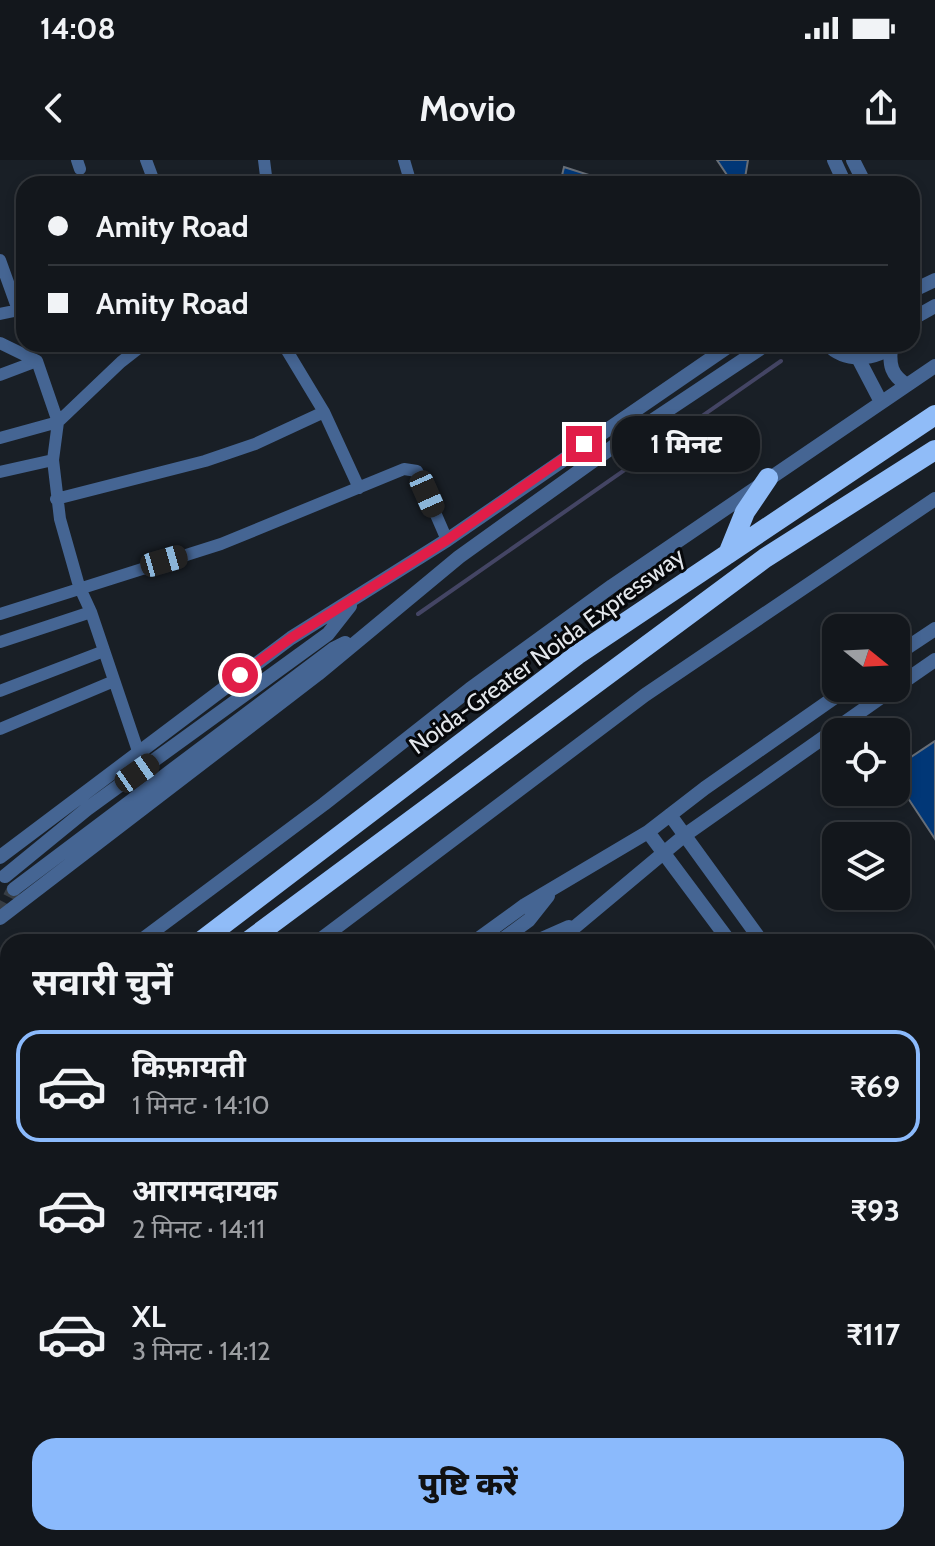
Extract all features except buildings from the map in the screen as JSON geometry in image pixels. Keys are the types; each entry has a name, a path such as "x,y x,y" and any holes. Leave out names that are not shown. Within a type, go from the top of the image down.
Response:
{"highway":[{"name":"Noida-Greater Noida Expressway","path":"211,934 577,655 935,415"},
{"path":"258,934 765,558 935,450"},
{"path":"728,554 745,512 768,478"}],"street":[{"path":"0,260 16,297"},
{"path":"18,352 37,361 58,422 53,460 56,499 79,586 91,612 138,751"},
{"path":"0,438 58,422 134,352"},
{"path":"288,352 324,412 359,488"},
{"path":"0,857 291,638 447,540 720,352"},
{"path":"0,918 318,674 459,557 614,446 755,352"},
{"path":"841,352 858,358 868,358 880,352"},
{"path":"891,352 890,362 895,377 907,385"},
{"path":"858,358 881,402"},
{"path":"0,375 37,361"},
{"path":"150,934 324,804 470,689 612,586 935,366"},
{"path":"56,499 205,461 255,444 324,412"},
{"path":"0,472 53,460"},
{"path":"0,614 79,586 221,544 411,468 417,471 447,540"},
{"path":"328,934 645,695 935,499"},
{"path":"356,597 328,634 87,809 9,883 333,649 367,633"},
{"path":"0,642 91,612"},
{"path":"910,646 935,629"},
{"path":"0,691 104,651"},
{"path":"910,677 935,660"},
{"path":"0,729 114,681"},
{"path":"486,934 555,887 648,832 828,702"},
{"path":"566,934 685,835 874,702"},
{"path":"670,815 756,934"},
{"path":"648,832 724,934"},
{"path":"510,934 529,920 555,887"},
{"path":"548,934 580,922"}],"waterway":[{"path":"418,614 781,361"}],"tunnel":[{"path":"0,916 14,889"}],"route":[{"path":"240,675 291,638 447,540 584,444"}]}
